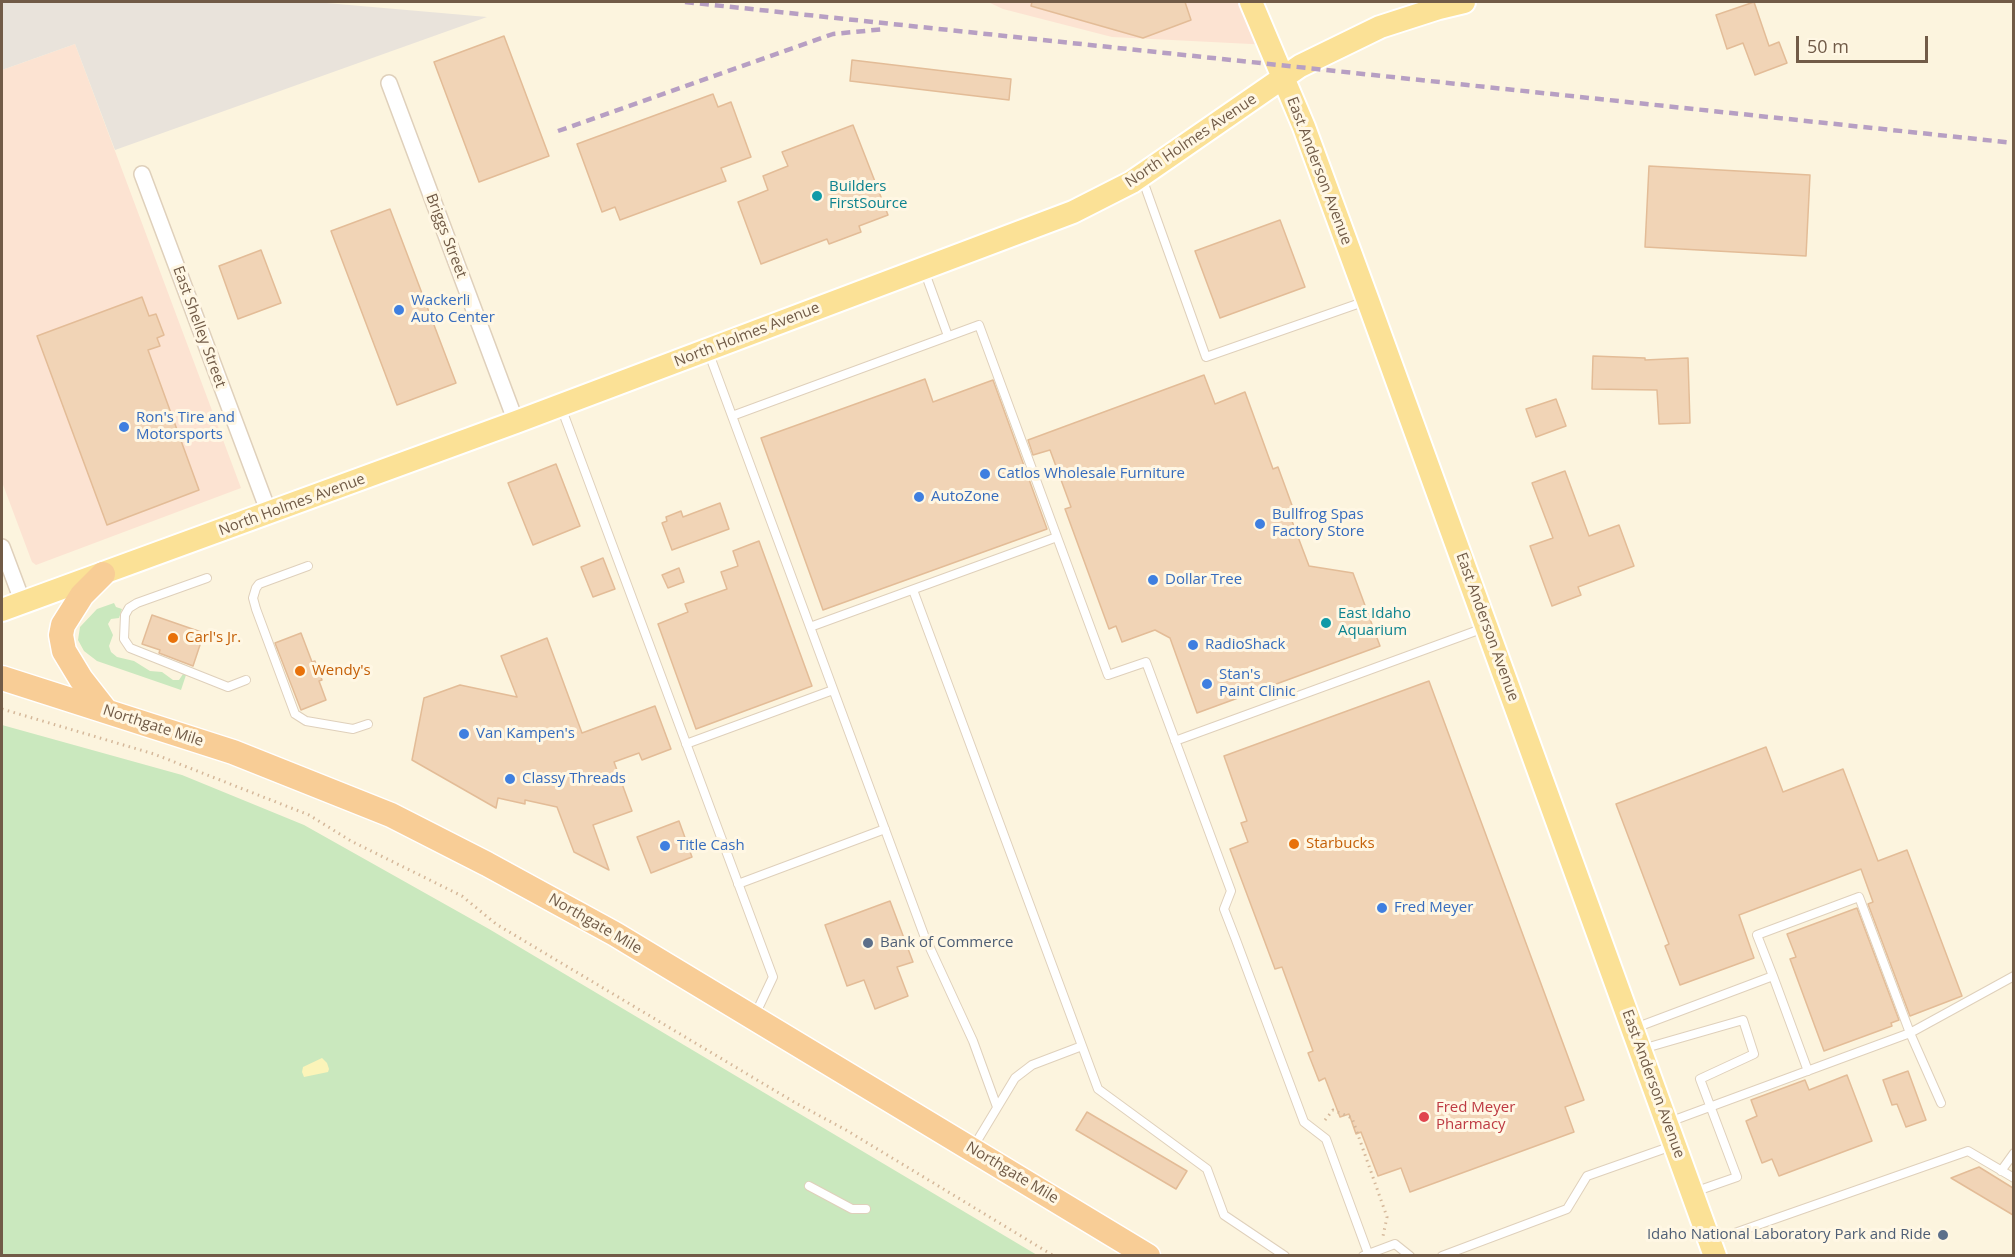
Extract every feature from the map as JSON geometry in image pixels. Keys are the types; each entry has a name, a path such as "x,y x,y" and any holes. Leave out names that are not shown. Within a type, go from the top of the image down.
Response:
{"highway":[{"path":"103,574 82,595 63,625 61,635 64,651 81,679 106,711"},
{"name":"Northgate Mile","path":"2,678 233,752 391,814 568,907 1148,1256"}],"main road":[{"name":"East Anderson Avenue","path":"1251,2 1284,78 1368,301 1713,1249"},
{"name":"North Holmes Avenue","path":"12,607 516,422 1073,212 1141,176 1308,61 1380,27 1464,2"}],"street":[{"name":"Briggs Street","path":"389,83 516,422"},
{"name":"East Shelley Street","path":"142,174 269,513"},
{"path":"2,547 12,607"}],"lane":[{"path":"1141,176 1206,357 1368,301"},
{"path":"923,269 948,336"},
{"path":"732,416 979,325 1108,675 1146,662 1231,891 1224,909 1304,1122 1326,1140 1366,1255 1395,1244 1410,1256"},
{"path":"708,350 924,935 973,1041 997,1107"},
{"path":"561,405 773,977 754,1017"},
{"path":"810,627 1057,537"},
{"path":"309,566 259,584 255,588 253,598 287,693 295,714 306,721 353,729 368,724"},
{"path":"207,578 137,603 124,615 124,639 130,648 228,687 246,680"},
{"path":"913,590 1098,1089 1207,1169 1224,1215 1285,1256"},
{"path":"1175,741 1487,627"},
{"path":"686,744 833,690"},
{"path":"738,884 885,828"},
{"path":"1808,1071 1757,935 1859,897 1910,1033 1941,1103"},
{"path":"1637,1039 1773,976"},
{"path":"1668,1123 1910,1033 2013,976"},
{"path":"1637,1039 1743,1020 1754,1054 1700,1079 1737,1177 1694,1193"},
{"path":"972,1149 1015,1078 1032,1065 1082,1046"},
{"path":"1442,1256 1568,1209 1587,1176 1676,1145"},
{"path":"1713,1249 1968,1151 2013,1178"},
{"path":"2001,1171 2013,1153"},
{"path":"809,1186 852,1209 866,1209"}],"path":[{"path":"2,708 154,754 309,815 351,841 462,896 496,924 794,1102 846,1130 1054,1256"},
{"path":"1325,1119 1333,1110 1352,1118 1388,1217 1383,1231 1383,1241"}],"shaded area":[{"path":"2,2 315,2 487,17 115,150 75,44 2,70"},
{"path":"988,2 1252,2 1271,45 1112,37 1003,9"},
{"path":"75,44 241,488 36,565 32,562 2,482 2,70"}],"green space":[{"path":"114,603 116,607 122,609 119,618 111,619 108,624 113,635 109,646 111,652 117,657 134,661 150,671 162,672 173,680 179,680 183,674 186,675 181,690 97,661 84,651 78,640 80,627 97,609"},
{"path":"2,725 182,775 304,825 489,929 1037,1255 2,1256"}],"sand":[{"path":"322,1058 327,1063 328,1072 304,1077 303,1067"}],"building":[{"path":"1032,2 1185,2 1191,20 1143,38 1031,6"},
{"path":"1754,2 1769,46 1779,42 1787,63 1755,75 1743,43 1727,49 1716,15"},
{"path":"504,36 549,156 479,182 434,62"},
{"path":"852,60 1011,79 1009,100 850,81"},
{"path":"713,94 718,107 731,102 751,157 721,168 726,181 620,220 615,207 602,212 577,144"},
{"name":"Builders FirstSource","path":"853,125 888,215 859,226 861,232 829,244 827,239 761,264 738,202 768,190 763,176 788,166 782,152"},
{"path":"1649,166 1810,175 1806,256 1645,247"},
{"path":"390,209 456,383 397,405 331,231"},
{"path":"1280,220 1305,287 1220,318 1195,251"},
{"path":"261,250 281,303 238,319 219,266"},
{"name":"Ron's Tire and Motorsports","path":"142,297 149,316 156,314 164,335 157,338 160,346 148,350 199,490 107,525 37,336"},
{"path":"1593,356 1645,358 1645,360 1688,358 1690,423 1659,424 1657,390 1592,389"},
{"path":"1204,375 1215,404 1245,392 1273,469 1278,467 1297,519 1292,521 1309,566 1353,573 1380,646 1197,713 1170,638 1155,630 1122,642 1116,626 1109,629 1065,509 1071,507 1050,450 1033,455 1028,440"},
{"path":"925,379 933,402 993,380 1047,529 823,610 761,438"},
{"path":"1556,399 1566,426 1536,437 1526,409"},
{"path":"556,464 580,526 533,545 508,483"},
{"path":"1565,471 1589,536 1619,525 1634,566 1578,587 1581,595 1552,606 1530,546 1553,538 1532,483"},
{"path":"720,503 729,529 672,550 662,523 667,521 666,517 681,511 683,517"},
{"path":"759,541 812,686 696,729 658,624 688,612 685,604 727,589 721,572 738,566 733,551"},
{"path":"603,558 615,589 593,597 581,567"},
{"path":"679,568 684,582 668,588 662,575"},
{"path":"152,615 204,633 193,666 142,644"},
{"path":"301,633 312,662 315,661 326,700 301,710 275,643"},
{"path":"547,638 582,733 655,706 671,749 642,760 639,753 614,762 632,811 593,825 609,870 574,852 557,807 525,800 525,804 498,798 496,808 412,760 424,698 460,685 517,697 501,656"},
{"name":"Fred Meyer","path":"1429,681 1584,1100 1565,1107 1574,1132 1410,1192 1401,1168 1378,1176 1361,1132 1356,1134 1349,1114 1340,1117 1325,1078 1319,1081 1308,1053 1313,1051 1282,967 1275,969 1230,849 1248,842 1241,823 1247,821 1224,756"},
{"path":"1766,747 1783,792 1843,769 1878,861 1907,850 1962,996 1910,1016 1868,904 1873,902 1861,869 1739,915 1754,958 1680,985 1665,946 1669,944 1616,804"},
{"path":"679,821 692,857 651,873 637,837"},
{"path":"890,901 913,962 897,967 908,996 875,1009 864,980 847,986 825,925"},
{"path":"1857,908 1899,1020 1891,1023 1892,1026 1824,1051 1790,959 1796,957 1787,934"},
{"path":"1908,1071 1926,1120 1906,1127 1897,1104 1892,1105 1883,1080"},
{"path":"1847,1075 1872,1141 1779,1176 1772,1159 1762,1163 1746,1121 1757,1116 1751,1100 1805,1080 1809,1090"},
{"path":"1087,1112 1187,1171 1176,1189 1076,1130"},
{"path":"1979,1167 2013,1188 2013,1215 1951,1178"}],"railway":[{"path":"685,2 2014,143"},
{"path":"558,131 833,34 885,29"}],"place":[{"name":"Builders FirstSource","path":"817,196"},
{"name":"Wackerli Auto Center","path":"399,310"},
{"name":"Ron's Tire and Motorsports","path":"124,427"},
{"name":"Catlos Wholesale Furniture","path":"985,474"},
{"name":"AutoZone","path":"919,497"},
{"name":"Bullfrog Spas Factory Store","path":"1260,524"},
{"name":"Dollar Tree","path":"1153,580"},
{"name":"East Idaho Aquarium","path":"1326,623"},
{"name":"Carl's Jr.","path":"173,638"},
{"name":"RadioShack","path":"1193,645"},
{"name":"Wendy's","path":"300,671"},
{"name":"Stan's Paint Clinic","path":"1207,684"},
{"name":"Van Kampen's","path":"464,734"},
{"name":"Classy Threads","path":"510,779"},
{"name":"Starbucks","path":"1294,844"},
{"name":"Title Cash","path":"665,846"},
{"name":"Fred Meyer","path":"1382,908"},
{"name":"Bank of Commerce","path":"868,943"},
{"name":"Fred Meyer Pharmacy","path":"1424,1117"},
{"name":"Idaho National Laboratory Park and Ride","path":"1943,1235"}]}
